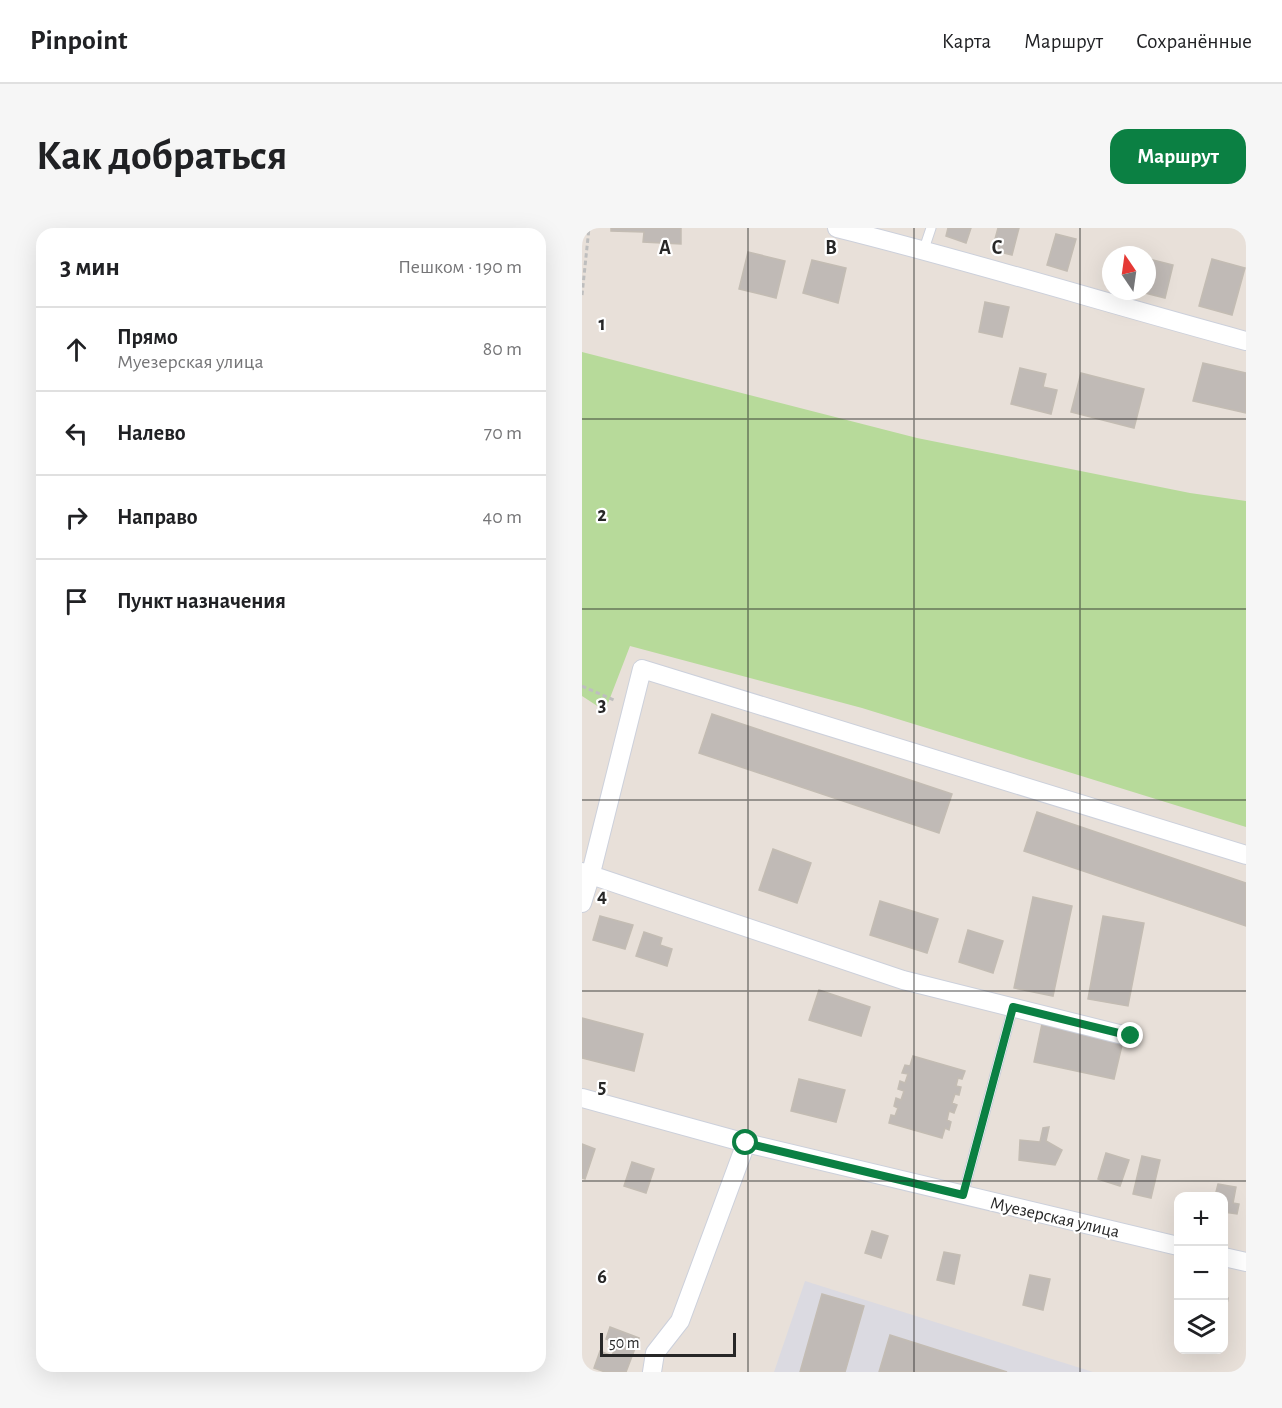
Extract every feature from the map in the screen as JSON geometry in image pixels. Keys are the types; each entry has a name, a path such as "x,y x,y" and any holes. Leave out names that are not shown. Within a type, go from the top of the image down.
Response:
{"street":[{"path":"837,228 924,249 1246,341"},
{"path":"582,903 586,874 642,669 1246,855"},
{"path":"586,874 903,980 1131,1036"},
{"name":"Муезерская улица","path":"582,1098 746,1143 1174,1245"},
{"path":"652,1372 654,1353 680,1321 746,1143"},
{"path":"1228,1258 1246,1262"}],"lane":[{"path":"924,249 931,228"},
{"path":"963,1195 1013,1007"}],"path":[{"path":"582,295 589,228"},
{"path":"582,686 631,709"}],"shaded area":[{"path":"805,1281 1093,1372 774,1372"}],"green space":[{"path":"582,352 917,438 1190,493 1246,501 1246,827 862,708 630,646 605,711 582,696"}],"building":[{"path":"611,228 681,228 681,244 643,242 644,232 611,231"},
{"path":"948,228 971,228 966,243 946,236"},
{"path":"998,228 1019,228 1012,255 992,250"},
{"path":"1056,234 1076,239 1067,271 1047,265"},
{"path":"748,252 785,261 776,298 739,289"},
{"path":"1212,259 1245,268 1232,315 1199,306"},
{"path":"812,260 846,268 838,303 803,293"},
{"path":"1156,261 1173,265 1165,298 1156,296"},
{"path":"985,302 1009,307 1002,337 979,332"},
{"path":"1203,363 1246,373 1246,413 1193,401"},
{"path":"1020,368 1046,374 1043,387 1057,390 1051,414 1011,404"},
{"path":"1081,373 1144,389 1134,428 1071,412"},
{"path":"712,714 952,794 939,833 699,753"},
{"path":"1037,812 1246,883 1246,926 1024,851"},
{"path":"773,849 811,863 797,903 759,890"},
{"path":"1033,897 1072,906 1053,996 1014,988"},
{"path":"880,901 938,919 927,953 870,935"},
{"path":"600,916 633,925 625,949 593,940"},
{"path":"1103,916 1144,923 1128,1006 1088,999"},
{"path":"968,930 1003,941 993,973 959,962"},
{"path":"644,932 662,938 660,945 672,949 667,966 636,956"},
{"path":"819,990 870,1007 861,1036 809,1020"},
{"path":"582,1018 643,1034 634,1071 582,1058"},
{"path":"1042,1024 1123,1041 1114,1079 1034,1062"},
{"path":"913,1056 965,1071 962,1079 958,1078 956,1086 961,1087 959,1095 955,1094 952,1103 957,1105 954,1113 949,1111 947,1120 951,1122 949,1130 945,1128 942,1138 889,1123 891,1115 895,1116 898,1108 894,1106 896,1098 901,1100 904,1091 898,1089 900,1081 905,1083 908,1074 902,1073 905,1065 910,1066"},
{"path":"799,1079 845,1090 836,1122 791,1111"},
{"path":"1049,1127 1046,1141 1062,1150 1055,1165 1019,1160 1020,1140 1040,1142 1043,1128"},
{"path":"582,1144 595,1149 585,1179 582,1178"},
{"path":"1106,1153 1129,1160 1120,1186 1098,1179"},
{"path":"1142,1156 1160,1160 1151,1198 1133,1194"},
{"path":"632,1162 654,1169 646,1193 624,1186"},
{"path":"1218,1184 1236,1187 1233,1203 1239,1204 1237,1214 1228,1213 1228,1192 1216,1192"},
{"path":"872,1231 888,1236 881,1258 865,1253"},
{"path":"944,1252 960,1255 954,1284 937,1280"},
{"path":"1030,1275 1050,1279 1043,1310 1023,1305"},
{"path":"822,1294 864,1306 845,1372 800,1372"},
{"path":"610,1327 639,1338 626,1372 605,1372 594,1368 600,1351 612,1356 617,1343 606,1339"},
{"path":"890,1335 1007,1372 879,1372"}],"route":[{"path":"746,1143 963,1195 1013,1007 1131,1036"}]}
